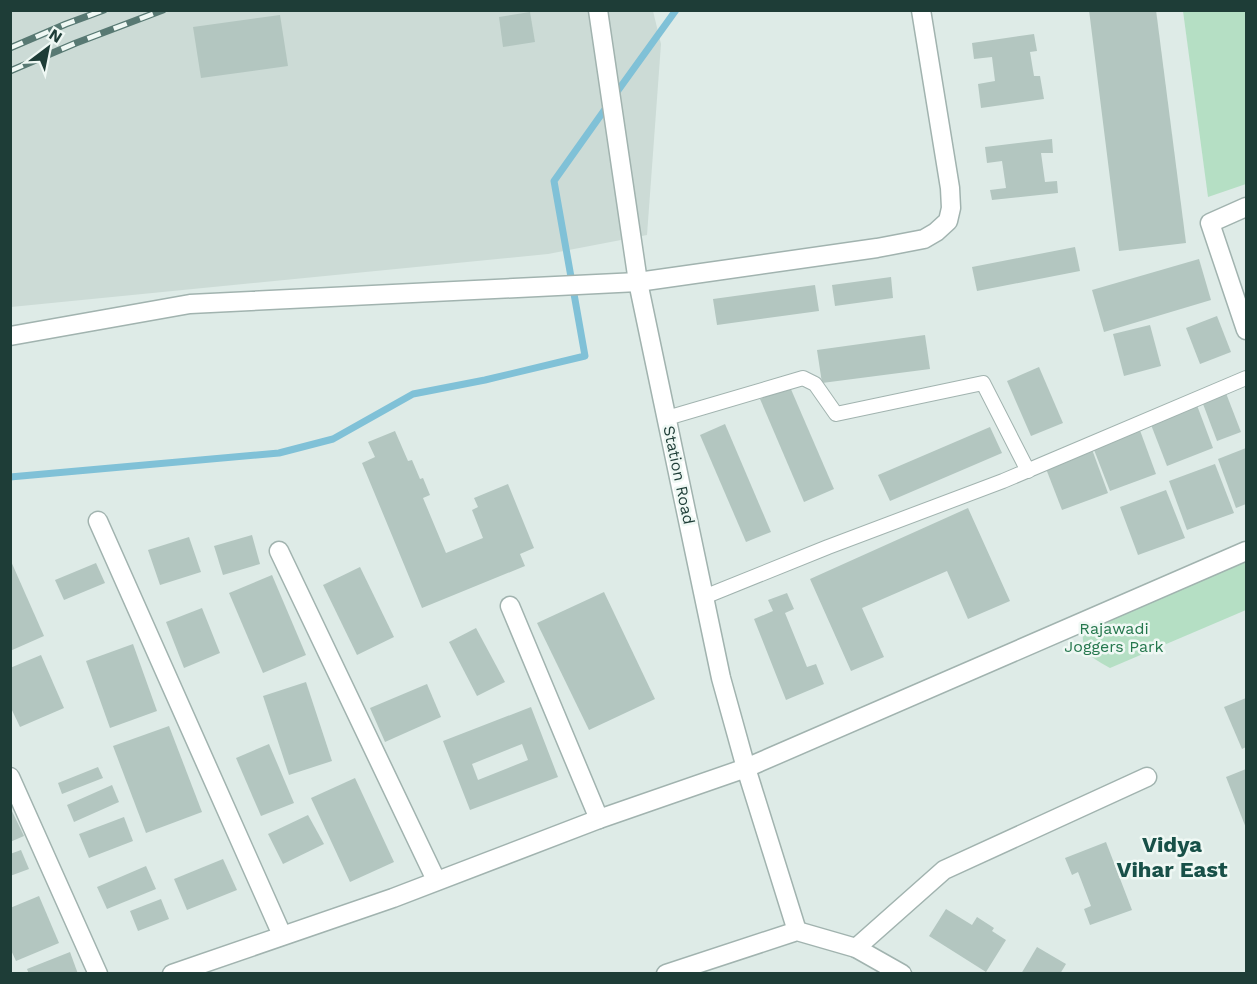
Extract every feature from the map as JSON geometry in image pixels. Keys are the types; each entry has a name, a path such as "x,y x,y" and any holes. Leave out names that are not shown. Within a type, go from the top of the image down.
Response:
{"street":[{"name":"Station Road","path":"598,10 638,282 721,678 746,768 797,931"},
{"path":"10,336 190,304 638,282 878,248 924,239 948,221 951,208 950,188 921,10"},
{"path":"1246,207 1210,223 1246,330"},
{"path":"98,520 282,935"},
{"path":"279,551 436,880"},
{"path":"172,974 393,898 599,819 746,768 1246,551"},
{"path":"510,606 599,819"},
{"path":"10,777 98,974"},
{"path":"856,948 944,870 1147,777"},
{"path":"666,974 797,931 856,948 902,974"}],"lane":[{"path":"667,418 803,378 815,384 836,414 983,382 1028,471"},
{"path":"704,597 1028,471 1246,378"}],"shaded area":[{"path":"11,11 653,11 661,44 647,235 548,254 11,307"}],"green space":[{"path":"1183,11 1246,11 1246,184 1208,197"},
{"name":"Rajawadi Joggers Park","path":"1246,553 1246,610 1110,668 1086,651 1083,639 1084,622"}],"building":[{"path":"1089,10 1156,10 1186,243 1119,251"},
{"path":"530,12 535,42 503,47 499,17"},
{"path":"280,15 288,66 201,78 193,27"},
{"path":"1034,34 1037,51 1030,52 1034,76 1040,76 1044,99 981,108 978,84 995,81 992,57 974,59 972,43"},
{"path":"1052,139 1053,153 1041,153 1045,182 1057,181 1058,193 992,200 990,190 1006,188 1002,161 987,163 985,147"},
{"path":"1075,247 1080,271 977,291 972,267"},
{"path":"1199,259 1211,300 1104,332 1092,290"},
{"path":"891,277 893,298 835,306 832,285"},
{"path":"815,285 819,311 717,325 713,299"},
{"path":"1217,316 1231,352 1200,364 1186,328"},
{"path":"1150,325 1161,366 1124,376 1113,334"},
{"path":"925,335 930,369 822,383 817,350"},
{"path":"1039,367 1063,423 1031,436 1007,381"},
{"path":"790,387 834,489 804,502 760,399"},
{"path":"1224,388 1241,432 1217,441 1200,396"},
{"path":"1195,400 1213,448 1167,466 1148,417"},
{"path":"725,424 771,532 746,542 700,435"},
{"path":"1138,425 1156,474 1110,491 1091,442"},
{"path":"990,427 1002,453 890,501 878,475"},
{"path":"395,431 408,461 412,460 420,479 423,478 430,495 423,498 446,553 483,538 472,510 478,507 474,498 508,484 534,548 520,554 525,566 422,608 362,463 375,457 368,442"},
{"path":"1090,444 1108,493 1062,510 1043,461"},
{"path":"1246,448 1246,504 1236,508 1218,459"},
{"path":"1215,464 1234,513 1187,530 1169,481"},
{"path":"1166,490 1185,538 1138,555 1120,507"},
{"path":"968,508 1010,601 968,619 947,571 862,608 884,657 851,671 810,579"},
{"path":"252,535 260,564 223,575 214,546"},
{"path":"189,537 201,572 160,585 148,550"},
{"path":"10,559 44,636 10,651"},
{"path":"96,563 105,583 64,600 55,580"},
{"path":"360,567 394,637 357,655 323,585"},
{"path":"272,575 306,655 263,673 229,593"},
{"path":"604,592 655,699 589,730 537,623"},
{"path":"787,593 794,609 785,613 807,667 816,664 824,684 786,700 754,619 773,611 768,600"},
{"path":"202,608 220,653 184,668 166,622"},
{"path":"476,628 505,682 477,696 449,642"},
{"path":"133,644 157,711 110,728 86,661"},
{"path":"41,655 64,708 20,727 10,706 10,668"},
{"path":"306,682 332,761 289,775 263,696"},
{"path":"427,684 441,717 385,742 370,708"},
{"path":"1246,698 1246,747 1242,749 1224,707"},
{"path":"531,707 558,777 470,810 443,741","holes":["522,744 528,760 478,780 472,764"]},
{"path":"169,726 202,812 146,833 113,746"},
{"path":"269,744 294,803 261,816 236,758"},
{"path":"98,767 103,778 62,794 58,783"},
{"path":"1246,769 1246,828 1226,777"},
{"path":"355,778 394,862 350,882 311,798"},
{"path":"112,785 119,802 74,822 67,805"},
{"path":"10,807 24,836 10,842"},
{"path":"308,815 324,844 283,864 268,834"},
{"path":"124,817 133,841 89,858 79,834"},
{"path":"1106,842 1132,910 1090,925 1084,909 1091,906 1078,872 1072,875 1065,858"},
{"path":"21,850 29,869 10,876 10,854"},
{"path":"223,859 237,890 187,910 174,879"},
{"path":"146,866 156,889 107,909 97,887"},
{"path":"39,896 59,943 16,961 10,948 10,908"},
{"path":"161,899 169,919 138,931 130,911"},
{"path":"946,909 972,925 977,917 994,928 992,931 1006,940 986,972 929,936"},
{"path":"1037,947 1066,964 1060,974 1021,974"},
{"path":"70,952 78,974 29,974 27,969"}],"waterway":[{"path":"614,96 676,10"},
{"path":"10,477 279,453 333,439 413,394 485,380 585,356 554,181 608,105"}],"railway":[{"path":"10,48 104,10"},
{"path":"10,71 163,10"}],"district":[{"name":"Vidya Vihar East","path":"1172,856"}]}
